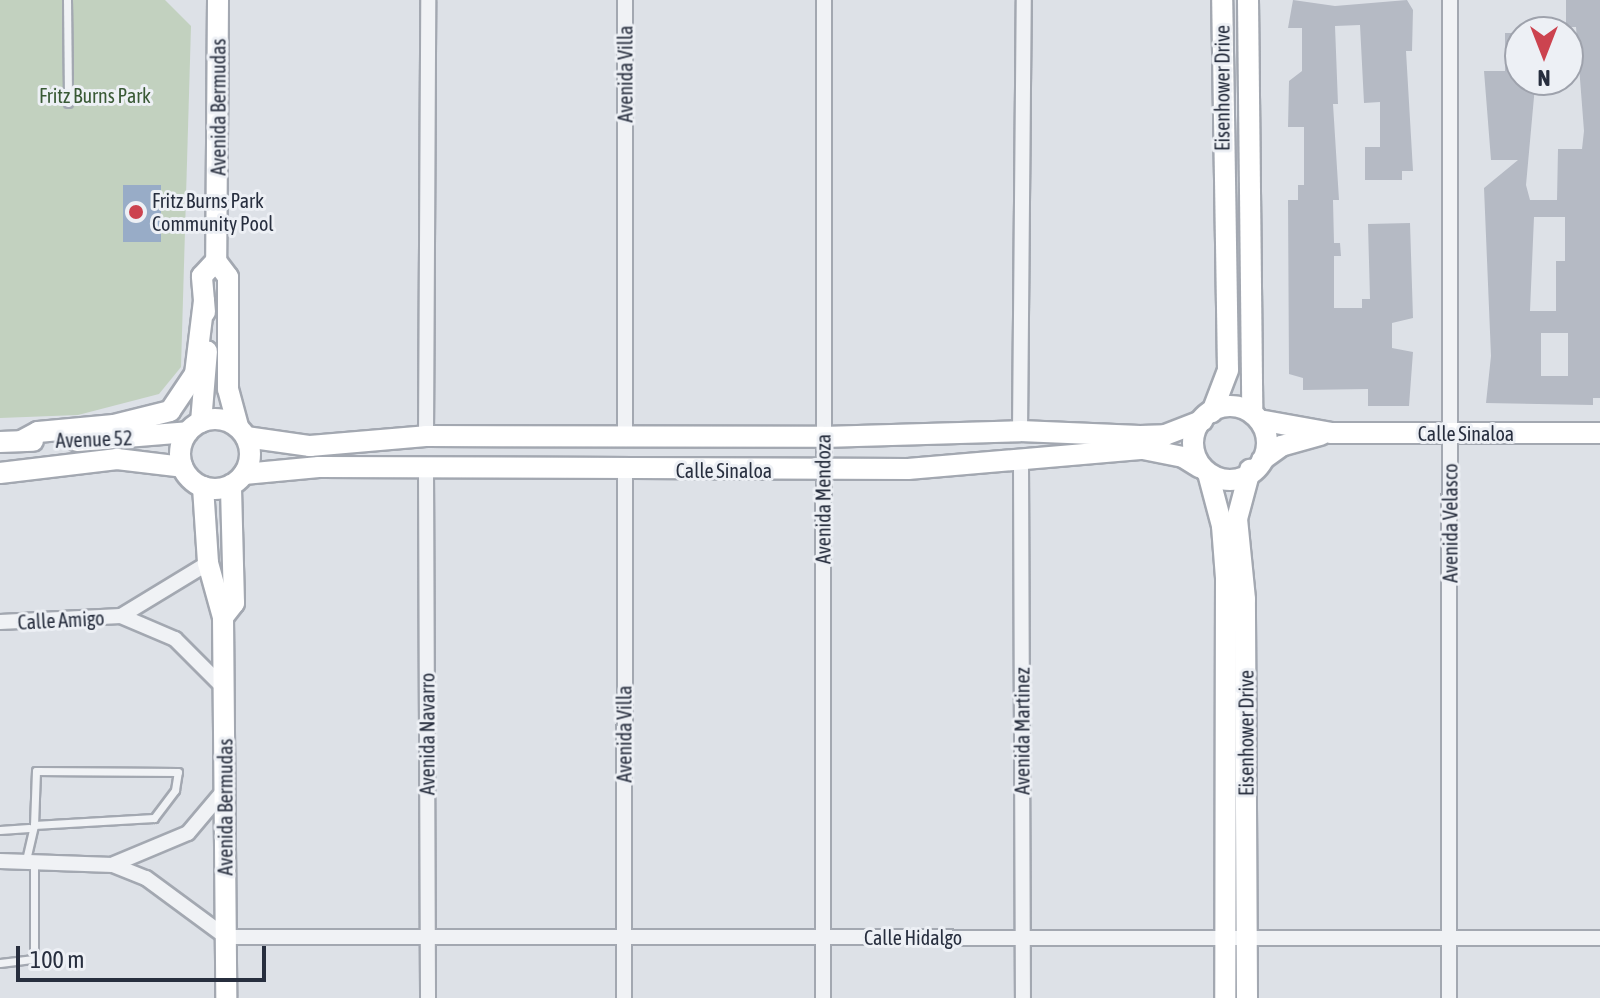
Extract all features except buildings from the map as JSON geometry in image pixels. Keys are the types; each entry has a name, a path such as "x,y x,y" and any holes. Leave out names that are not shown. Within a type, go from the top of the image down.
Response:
{"main road":[{"name":"Avenida Bermudas","path":"218,0 216,261 228,277 228,389 242,432"},
{"name":"Eisenhower Drive","path":"1207,417 1228,370 1222,0"},
{"name":"Eisenhower Drive","path":"1248,0 1258,415"},
{"name":"Avenida Bermudas","path":"195,427 209,379 202,276 216,261"},
{"path":"21,441 38,432 114,425 170,411 195,374 204,301"},
{"name":"Calle Sinaloa","path":"1258,415 1332,433 1600,433"},
{"path":"1258,415 1256,465 1235,478 1204,472 1194,442 1207,417 1258,415"},
{"name":"Calle Sinaloa","path":"242,432 310,446 426,436 823,437 1020,431 1165,435 1207,417"},
{"path":"220,419 242,432 250,456 238,479 203,487 183,467 181,449 195,427 220,419"},
{"name":"Avenue 52","path":"0,442 112,441 195,427"},
{"name":"Calle Sinaloa","path":"1256,465 1281,446 1332,433"},
{"name":"Calle Sinaloa","path":"238,479 426,470 823,470 1021,464 1143,449 1183,457 1204,472"},
{"name":"Avenue 52","path":"0,473 117,459 183,467"},
{"name":"Eisenhower Drive","path":"1247,998 1245,599 1237,519 1256,465"},
{"name":"Eisenhower Drive","path":"1204,472 1222,526 1226,578 1225,998"},
{"name":"Avenida Bermudas","path":"223,617 234,603 238,479"},
{"name":"Avenida Bermudas","path":"203,487 208,563 223,617 226,998"}],"street":[{"path":"426,436 428,0"},
{"name":"Avenida Villa","path":"625,0 625,436"},
{"name":"Avenida Mendoza","path":"823,998 824,0"},
{"path":"1020,431 1024,0"},
{"name":"Avenida Velasco","path":"1449,998 1450,0"},
{"name":"Avenida Martinez","path":"1021,464 1023,998"},
{"name":"Avenida Navarro","path":"426,470 428,998"},
{"name":"Avenida Villa","path":"624,998 625,470"},
{"name":"Calle Amigo","path":"121,616 208,563"},
{"name":"Calle Amigo","path":"0,622 121,616 175,639 225,689"},
{"path":"113,865 188,833 225,789"},
{"path":"0,861 113,865 146,878 226,937"},
{"name":"Calle Hidalgo","path":"226,937 1600,938"}],"lane":[{"path":"67,0 68,103"},
{"path":"0,830 31,827 154,818 175,790 178,772 36,771 31,827 30,860 34,959 0,963"}],"green space":[{"name":"Fritz Burns Park","path":"0,0 165,0 191,26 181,367 159,394 78,415 0,418"}],"water":[{"path":"123,185 161,185 161,242 123,242"}],"place":[{"name":"Fritz Burns Park Community Pool","path":"136,212"}]}
